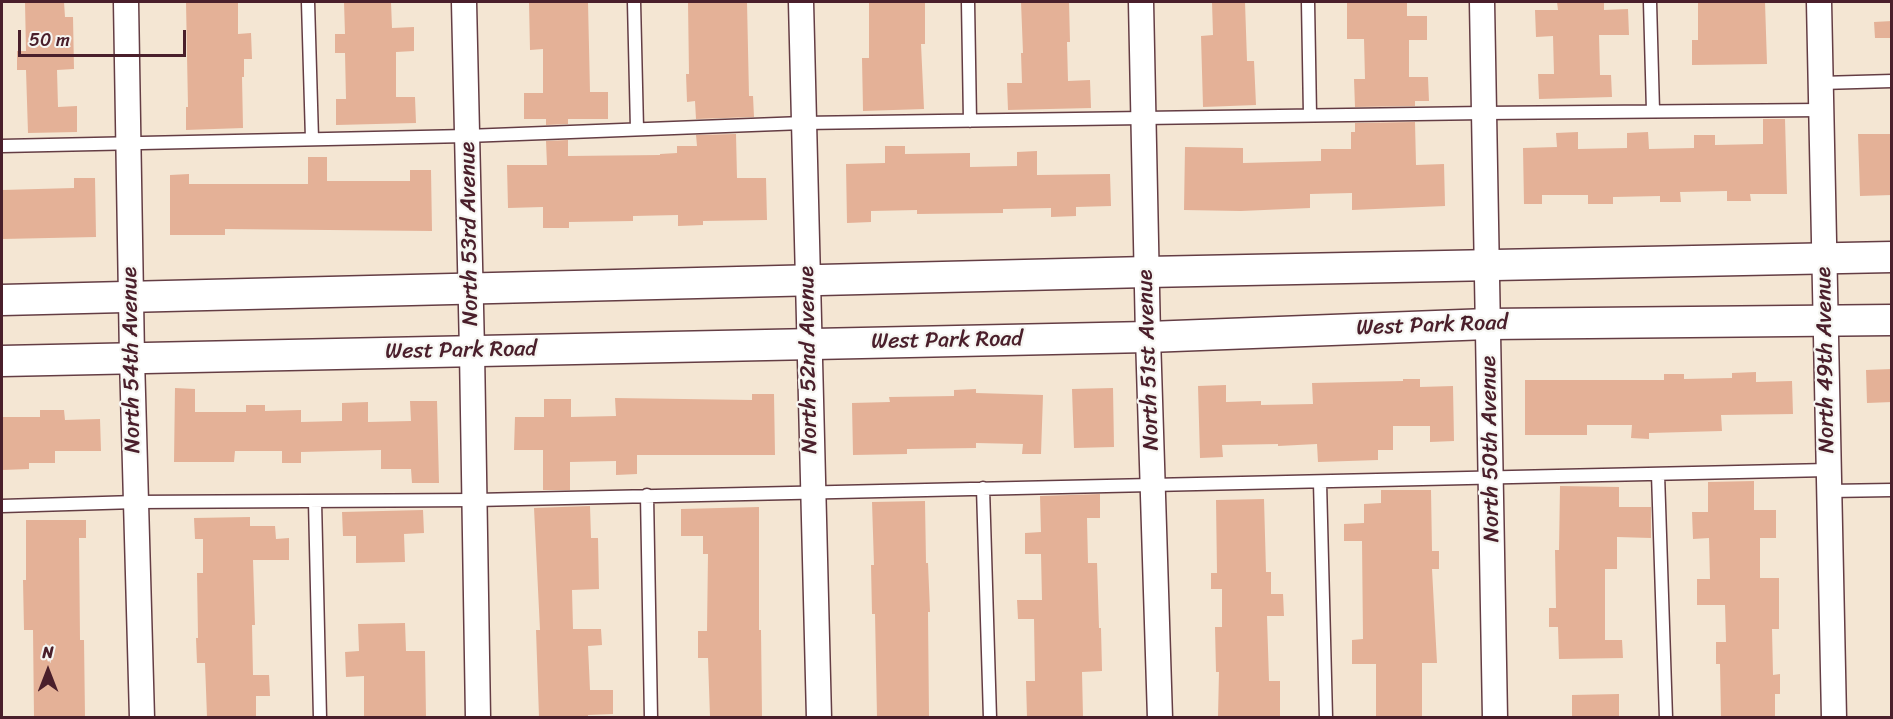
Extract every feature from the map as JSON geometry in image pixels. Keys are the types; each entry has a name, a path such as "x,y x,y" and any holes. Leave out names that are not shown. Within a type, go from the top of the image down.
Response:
{"street":[{"name":"North 54th Avenue","path":"126,2 132,358 142,717"},
{"name":"North 53rd Avenue","path":"464,2 478,717"},
{"name":"North 52nd Avenue","path":"801,2 819,717"},
{"name":"North 51st Avenue","path":"1141,2 1148,337 1160,717"},
{"name":"North 50th Avenue","path":"1482,2 1495,717"},
{"name":"North 49th Avenue","path":"1819,2 1834,717"},
{"path":"2,300 1147,272 1892,257"},
{"name":"West Park Road","path":"2,361 1148,337 1488,324 1892,320"}],"lane":[{"path":"308,2 312,139"},
{"path":"634,2 637,129"},
{"path":"968,2 970,121"},
{"path":"1308,2 1310,115"},
{"path":"1650,2 1653,111"},
{"path":"1821,83 1892,81"},
{"path":"2,146 467,136 803,123 1821,110"},
{"path":"1659,474 1666,717"},
{"path":"2,506 136,502 474,500 1659,474 1829,481 1892,490"},
{"path":"1320,482 1326,717"},
{"path":"983,488 990,717"},
{"path":"647,495 651,717"},
{"path":"315,501 320,717"}],"building":[{"path":"25,2 64,2 65,17 73,17 74,69 57,70 58,107 77,106 77,132 28,133 26,70 17,70 17,51 26,51"},
{"path":"186,2 238,2 238,34 251,33 252,59 244,59 244,77 242,77 243,128 186,130 186,107 188,107"},
{"path":"344,2 391,2 392,28 414,27 414,51 396,52 396,97 415,97 416,123 336,125 336,99 346,99 345,53 335,53 335,34 345,34"},
{"path":"529,2 588,2 590,92 608,92 608,119 568,119 568,124 546,125 546,119 524,119 524,93 543,93 543,49 530,50"},
{"path":"688,2 747,2 749,96 753,96 754,117 696,119 695,101 687,102"},
{"path":"869,2 925,2 925,44 921,44 924,109 863,111 862,58 869,58"},
{"path":"1021,2 1069,2 1068,81 1090,80 1091,108 1008,110 1007,83 1022,83"},
{"path":"1212,2 1245,2 1247,61 1254,61 1256,105 1203,107 1201,36 1213,35"},
{"path":"1347,2 1407,2 1407,16 1427,16 1427,40 1409,40 1409,77 1428,77 1429,101 1415,101 1415,106 1355,107 1354,79 1365,79 1364,39 1347,39"},
{"path":"1557,2 1604,2 1604,10 1628,9 1629,35 1599,35 1600,75 1611,75 1612,97 1539,99 1538,74 1554,74 1553,36 1536,37 1535,10 1558,10"},
{"path":"1698,2 1765,2 1767,64 1692,65 1692,40 1698,40"},
{"path":"1892,21 1892,38 1875,38 1874,22"},
{"path":"1763,119 1785,119 1787,194 1750,194 1751,201 1727,201 1727,191 1680,192 1681,202 1660,202 1660,196 1613,197 1613,204 1588,204 1588,195 1542,195 1542,204 1524,204 1523,148 1557,147 1556,133 1578,132 1578,149 1627,148 1627,133 1648,132 1649,149 1694,148 1694,135 1715,135 1715,145 1763,144"},
{"path":"1415,122 1416,165 1444,164 1445,206 1352,210 1352,193 1310,194 1310,208 1241,211 1184,210 1185,147 1243,148 1243,163 1321,161 1321,149 1351,149 1351,132 1355,132 1355,123"},
{"path":"736,134 737,178 766,178 767,220 703,221 703,225 678,226 678,215 633,216 633,221 569,222 569,228 543,228 543,207 508,208 507,165 547,165 546,141 568,140 568,156 660,155 677,153 677,146 697,146 696,135"},
{"path":"1858,134 1892,134 1892,195 1860,196"},
{"path":"885,146 905,146 905,154 970,153 970,167 1017,166 1017,152 1037,151 1037,175 1110,174 1111,206 1076,207 1076,216 1051,217 1051,208 1003,209 1003,213 917,214 917,210 871,211 871,222 847,223 846,164 885,163"},
{"path":"308,157 327,157 327,181 410,181 410,170 431,170 432,231 225,229 225,235 170,235 170,175 189,174 189,184 308,184"},
{"path":"74,178 95,178 96,237 2,239 2,190 74,188"},
{"path":"1892,369 1892,402 1867,403 1866,370"},
{"path":"1756,372 1756,382 1792,381 1793,414 1721,415 1722,431 1649,433 1649,439 1631,438 1632,425 1587,425 1587,435 1525,435 1525,380 1664,380 1664,374 1684,374 1684,379 1732,378 1732,373"},
{"path":"1403,379 1420,379 1420,387 1453,386 1454,441 1430,442 1430,426 1393,426 1393,450 1378,450 1378,460 1318,462 1317,444 1222,445 1223,457 1200,458 1198,386 1226,385 1226,402 1261,401 1261,405 1313,404 1312,383 1403,381"},
{"path":"175,388 195,389 195,412 246,412 246,405 265,405 265,411 301,410 301,422 342,421 342,403 368,402 368,422 411,421 410,401 437,401 439,483 412,483 411,469 381,469 381,450 301,452 301,463 282,463 282,451 235,451 234,462 174,462"},
{"path":"1113,388 1114,447 1074,448 1072,389"},
{"path":"976,389 976,393 1043,395 1041,454 1022,454 1023,444 976,443 976,448 907,449 907,454 853,455 852,403 890,402 889,397 954,396 954,390"},
{"path":"752,394 774,394 775,455 637,455 637,474 616,475 616,461 570,462 570,490 543,490 543,450 514,450 515,417 544,417 544,399 571,399 571,417 616,416 615,398 752,400"},
{"path":"40,410 64,410 65,420 100,419 101,451 55,451 55,463 29,463 29,469 2,470 2,417 40,417"},
{"path":"1754,481 1754,510 1776,510 1776,538 1760,538 1760,578 1779,578 1779,629 1772,629 1773,675 1780,674 1780,694 1775,694 1775,717 1721,717 1720,664 1716,664 1716,642 1726,642 1725,605 1697,605 1697,579 1710,579 1709,538 1693,539 1692,512 1708,512 1708,482"},
{"path":"1560,486 1619,487 1619,507 1651,507 1651,538 1617,537 1617,569 1605,569 1605,640 1622,640 1623,658 1559,659 1558,627 1549,627 1549,608 1556,608 1555,550 1559,550"},
{"path":"1381,490 1431,490 1432,551 1439,551 1439,569 1432,569 1437,663 1422,663 1422,717 1376,717 1376,664 1352,664 1352,640 1363,639 1362,541 1344,541 1344,524 1364,523 1364,504 1381,503"},
{"path":"1100,494 1100,518 1087,518 1088,563 1097,563 1102,671 1082,672 1083,717 1027,717 1026,681 1035,681 1034,619 1018,619 1017,600 1042,600 1041,554 1025,554 1025,533 1041,532 1040,496"},
{"path":"1264,499 1266,572 1271,572 1271,594 1283,594 1284,616 1267,616 1269,681 1280,681 1280,717 1218,717 1219,672 1216,672 1215,627 1222,627 1222,589 1211,589 1211,573 1217,573 1216,500"},
{"path":"925,501 930,612 928,612 929,717 877,717 875,614 872,614 871,565 874,565 872,502"},
{"path":"590,506 591,538 598,538 599,589 572,590 573,629 601,629 602,645 588,646 590,690 613,690 613,714 588,715 588,717 539,717 536,630 540,630 534,508"},
{"path":"759,507 762,717 710,717 708,658 698,658 698,631 707,631 708,554 703,554 703,536 681,536 681,509"},
{"path":"423,510 424,533 404,534 405,562 356,563 356,536 343,536 342,512"},
{"path":"250,517 250,526 275,526 276,539 289,538 289,560 253,560 255,625 252,625 253,675 269,675 270,696 256,696 256,717 207,717 205,663 197,663 196,638 198,638 197,573 203,573 203,539 195,539 194,518"},
{"path":"26,520 86,520 86,538 79,538 80,640 84,640 85,717 34,717 33,630 24,630 23,580 26,580"},
{"path":"405,623 406,651 425,651 426,717 364,717 364,676 346,677 345,652 359,651 358,624"},
{"path":"1619,694 1619,717 1572,717 1572,695"}]}
